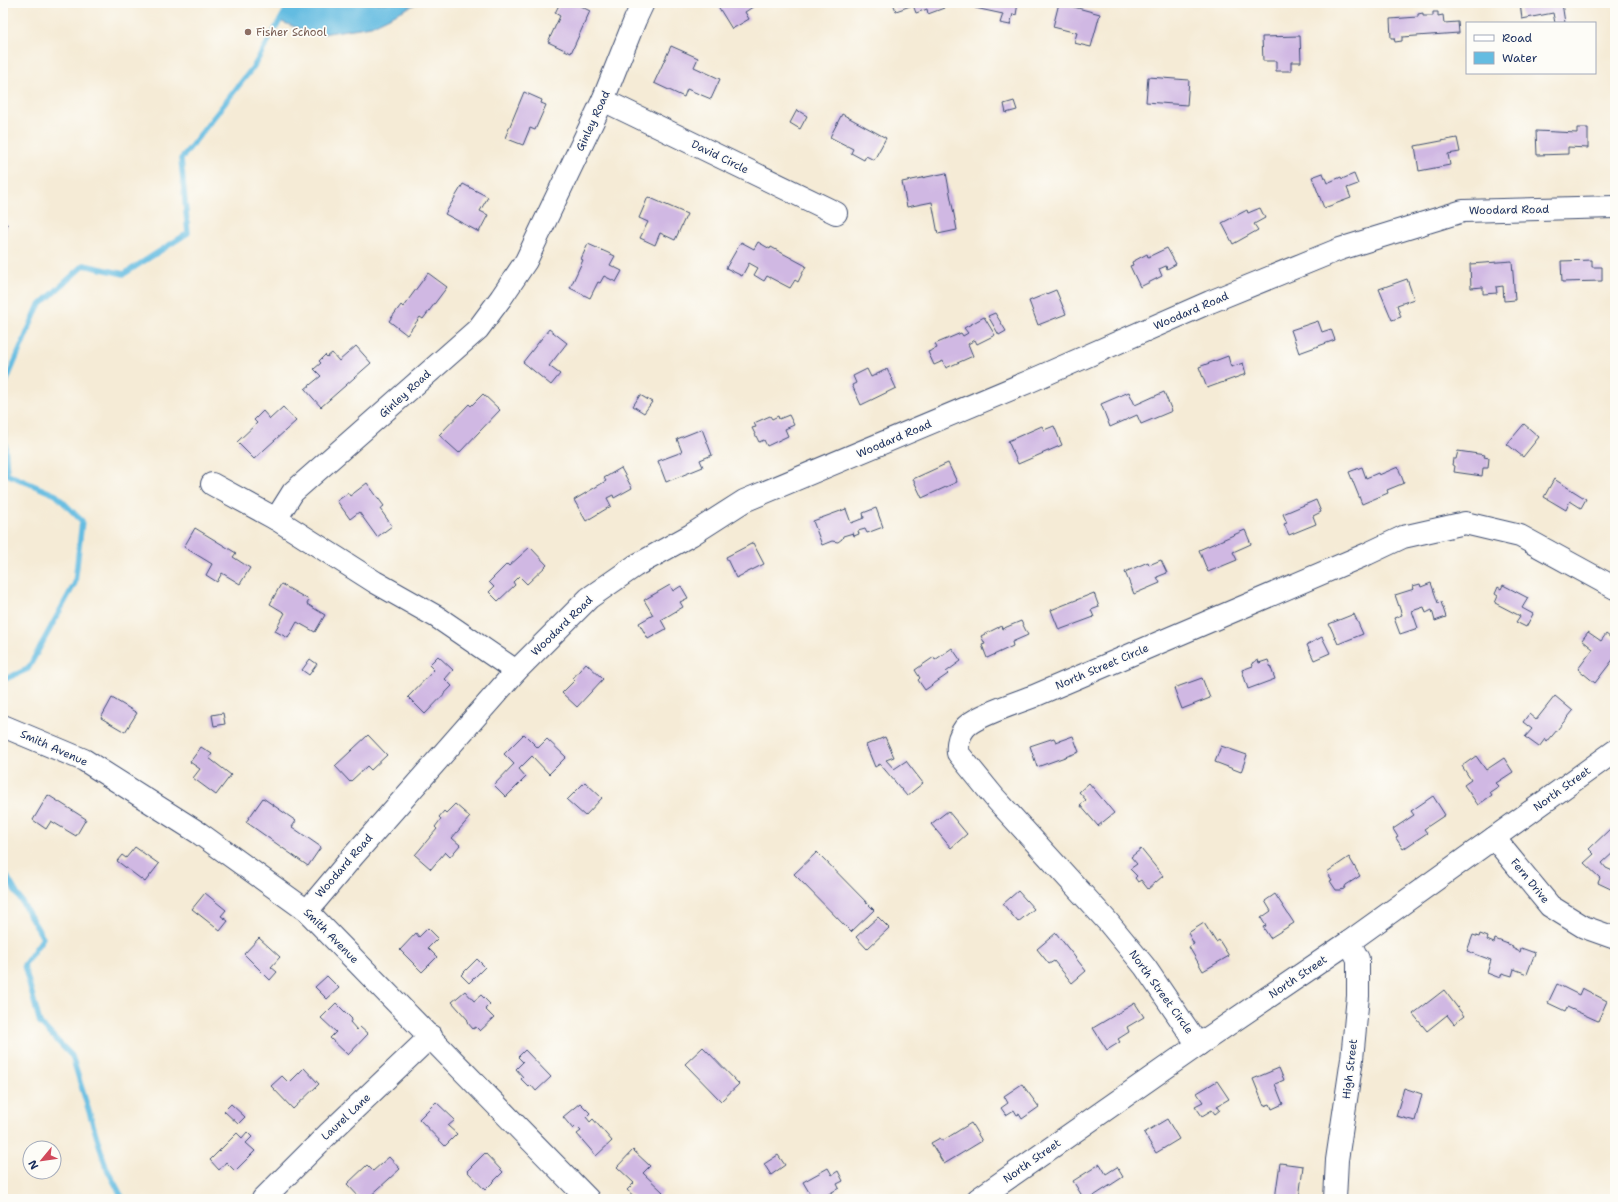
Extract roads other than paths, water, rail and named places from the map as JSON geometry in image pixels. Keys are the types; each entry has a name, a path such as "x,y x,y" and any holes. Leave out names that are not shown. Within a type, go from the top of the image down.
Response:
{"street":[{"name":"Ginley Road","path":"276,519 293,492 478,329 501,298 526,261 604,100 643,3"},
{"name":"David Circle","path":"604,100 836,213"},
{"name":"Woodard Road","path":"307,911 359,849 516,671 589,598 635,566 691,535 744,501 1021,385 1210,302 1340,249 1463,211 1615,207"},
{"path":"212,484 276,519 375,582 437,617 516,671"},
{"name":"North Street Circle","path":"1198,1045 1169,1001 1136,956 1108,922 994,797 958,753 957,744 964,729 992,713 1404,537 1464,523 1520,536 1615,588"},
{"name":"Smith Avenue","path":"3,726 84,760 199,833 307,911 588,1199"},
{"name":"North Street","path":"978,1199 1198,1045 1349,942 1615,751"},
{"name":"Fern Drive","path":"1494,838 1550,906 1584,927 1615,938"},
{"name":"High Street","path":"1335,1199 1337,1160 1352,1060 1358,996 1358,959 1349,942"},
{"name":"Laurel Lane","path":"263,1199 430,1036"}],"water":[{"path":"288,3 418,3 371,26 316,35 282,22"}],"waterway":[{"path":"3,389 38,307 84,265 124,274 188,233 181,159 254,66 290,3"},
{"path":"3,417 7,474 56,495 82,521 75,583 28,669 3,680"},
{"path":"3,870 43,938 24,965 40,1023 72,1056 106,1167 123,1199"}],"place":[{"name":"Fisher School","path":"248,32"}]}
